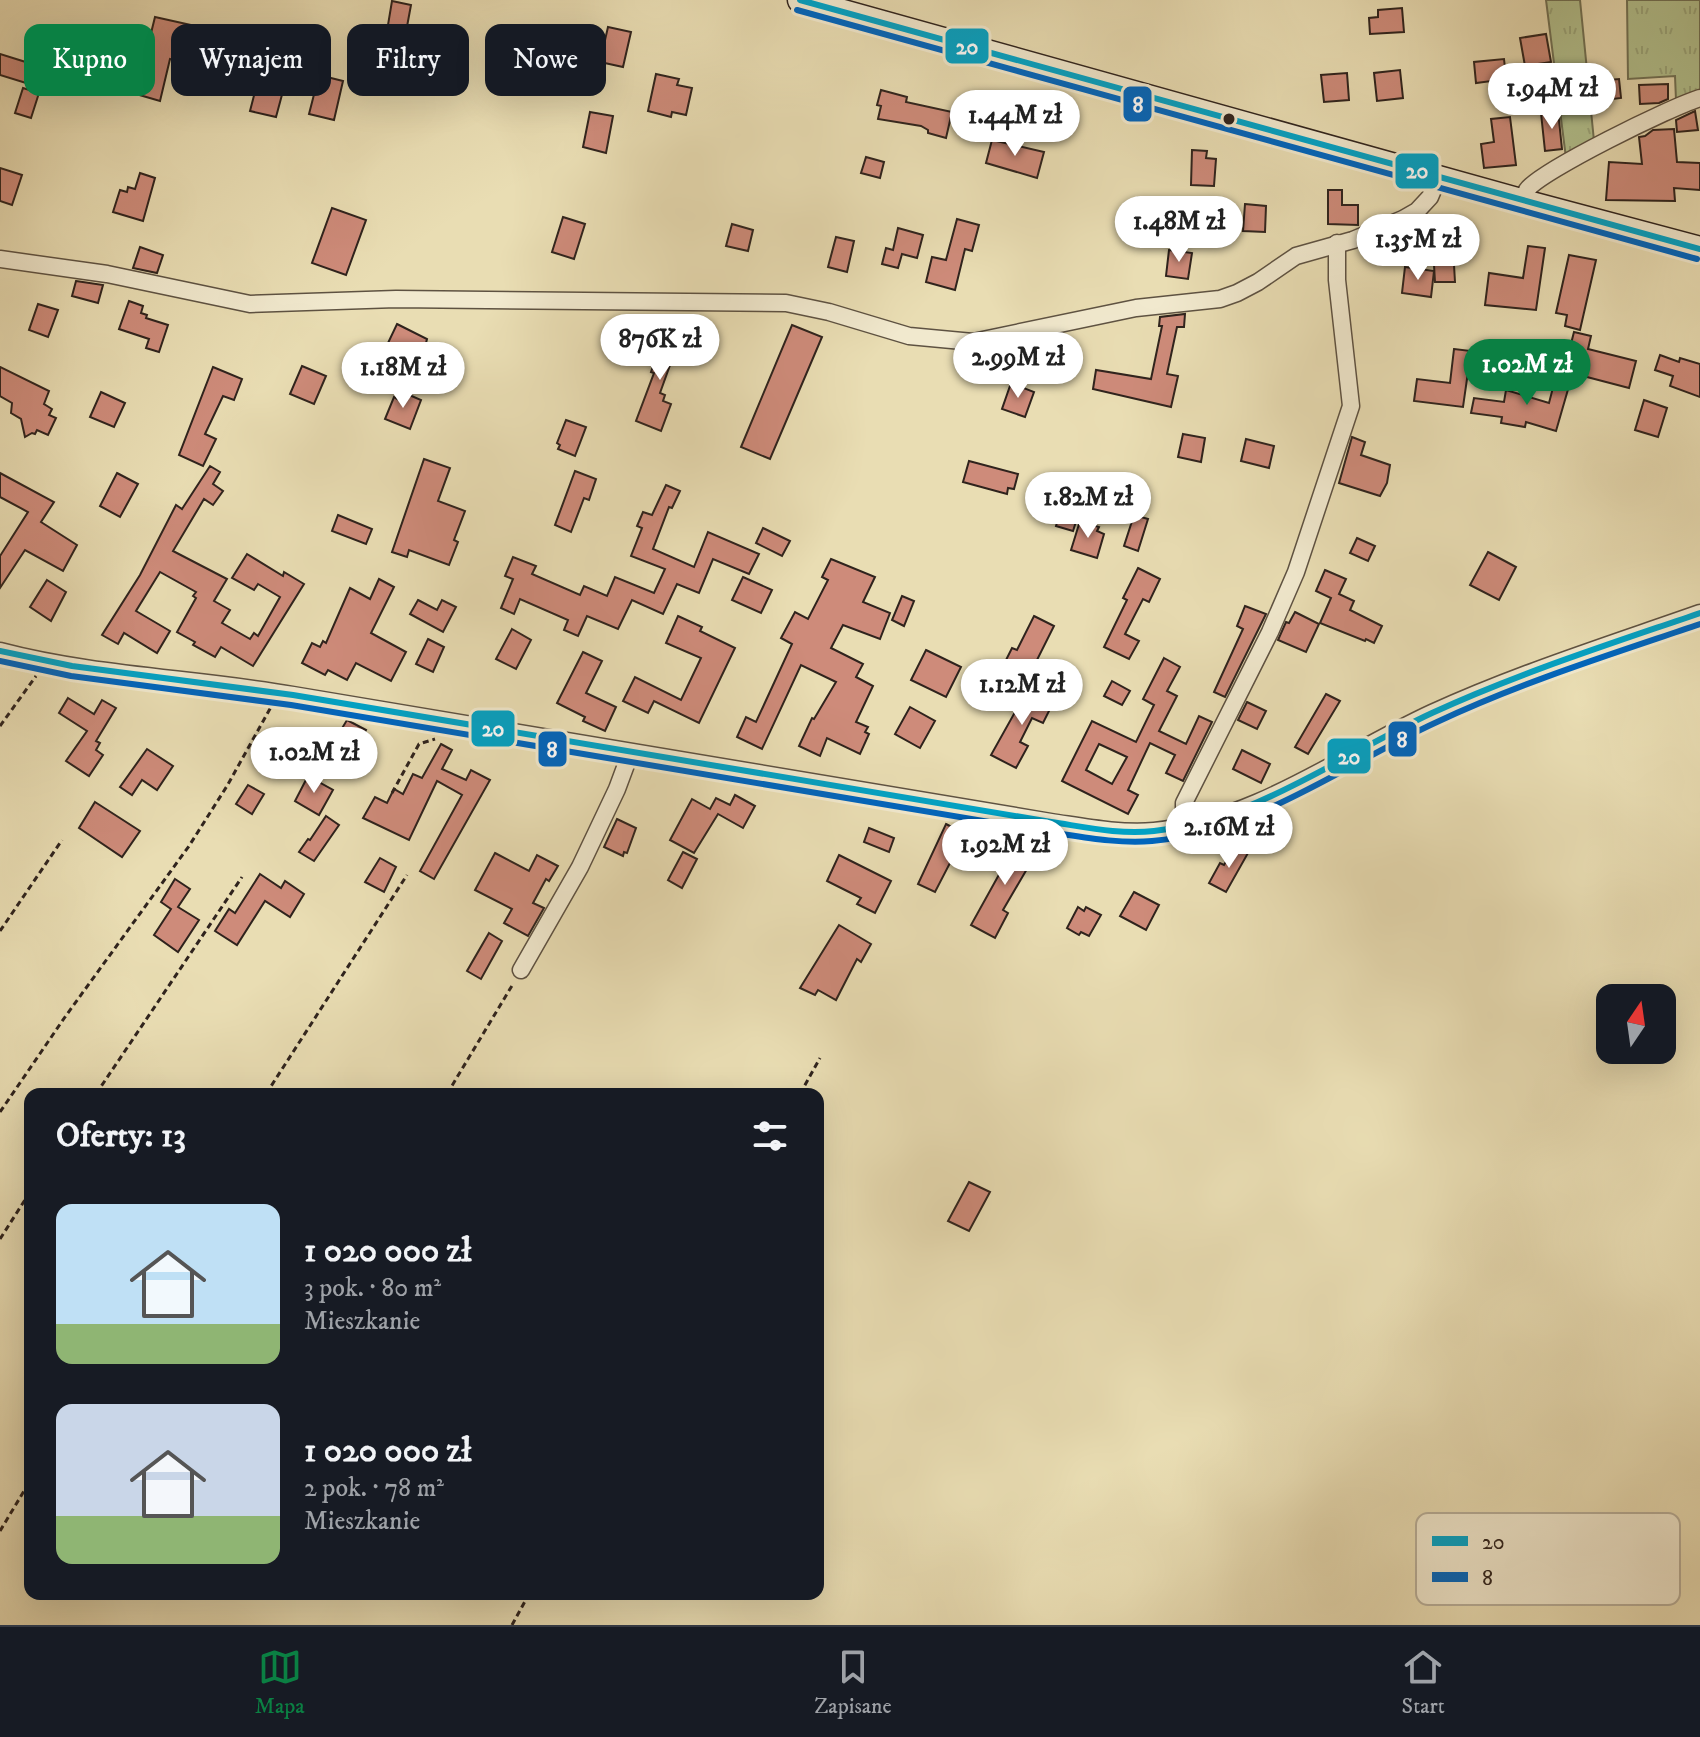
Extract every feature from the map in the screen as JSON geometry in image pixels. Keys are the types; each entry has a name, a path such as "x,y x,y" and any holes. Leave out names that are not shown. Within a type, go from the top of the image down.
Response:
{"street":[{"path":"800,0 1700,249"},
{"path":"1524,202 1527,190 1562,166 1662,112 1700,98"},
{"path":"0,259 107,274 250,304 396,299 786,303 829,312 909,336 973,342 1136,308 1220,299 1258,282 1296,256 1353,240 1417,211 1434,192 1438,178"},
{"path":"1184,826 1184,803 1270,632 1296,572 1351,406 1337,280 1337,243"},
{"path":"0,651 40,661 275,692 630,754 1102,829 1153,831 1215,818 1282,792 1446,707 1700,613"},
{"path":"521,970 580,867 630,754"}],"path":[{"path":"0,726 36,677 40,661"},
{"path":"0,1112 189,846 227,786 263,721 275,692"},
{"path":"392,793 419,744 435,739"},
{"path":"0,931 62,840"},
{"path":"270,1088 407,875"},
{"path":"100,1088 242,877"},
{"path":"451,1088 521,970"},
{"path":"803,1088 820,1058"},
{"path":"0,1239 24,1201"},
{"path":"0,1531 24,1491"},
{"path":"512,1625 526,1600"}],"green space":[{"path":"1546,0 1580,0 1594,141 1566,158"},
{"path":"1627,0 1700,0 1700,92 1676,100 1675,76 1628,79"}],"building":[{"path":"392,1 411,5 407,24 388,24"},
{"path":"1402,8 1404,32 1370,34 1369,18 1378,17 1378,10"},
{"path":"155,17 186,24 171,24 171,59 160,101 143,96 155,96"},
{"path":"608,27 631,32 623,67 606,63"},
{"path":"1546,34 1551,62 1525,66 1520,38"},
{"path":"0,54 24,62 24,82 0,75"},
{"path":"1504,59 1507,86 1492,88 1491,81 1476,83 1474,62"},
{"path":"1400,70 1403,98 1377,101 1374,73"},
{"path":"1608,72 1609,80 1619,79 1621,98 1597,101 1594,73"},
{"path":"1347,73 1349,100 1324,102 1321,75"},
{"path":"656,74 679,79 677,85 692,88 686,115 672,112 671,117 648,111"},
{"path":"331,78 343,81 334,120 309,114 314,96 331,96"},
{"path":"1668,84 1668,99 1640,104 1639,85"},
{"path":"23,88 24,96 38,96 31,118 15,113"},
{"path":"881,90 907,97 906,102 952,112 946,138 928,133 921,126 878,119 881,106 877,105"},
{"path":"254,96 282,96 276,117 250,111"},
{"path":"1558,111 1562,149 1545,151 1541,113"},
{"path":"1695,111 1698,130 1677,132 1676,120"},
{"path":"590,112 613,116 606,153 583,147"},
{"path":"1510,117 1516,165 1484,168 1481,144 1494,142 1491,119"},
{"path":"1674,129 1677,162 1700,163 1700,190 1674,188 1675,201 1606,200 1609,162 1642,164 1639,137 1653,130"},
{"path":"992,140 1044,152 1037,178 986,163"},
{"path":"1192,150 1207,151 1206,158 1216,159 1214,186 1191,185"},
{"path":"866,157 884,162 880,178 861,173"},
{"path":"0,168 22,175 12,205 0,201"},
{"path":"140,173 155,178 143,221 113,212 120,190 127,192 128,187 135,189"},
{"path":"1328,190 1342,190 1342,205 1358,205 1358,225 1328,224"},
{"path":"1138,198 1163,203 1158,230 1133,225"},
{"path":"1245,204 1266,206 1265,232 1243,231"},
{"path":"332,208 366,220 346,275 312,263"},
{"path":"563,217 585,224 574,259 552,252"},
{"path":"957,219 979,225 972,251 965,249 955,290 926,282 932,257 946,260"},
{"path":"732,224 753,230 748,251 726,246"},
{"path":"898,228 923,235 917,258 902,254 898,268 882,264 886,248 893,250"},
{"path":"836,237 854,241 847,272 828,267"},
{"path":"1528,246 1545,248 1536,310 1485,305 1489,273 1523,278"},
{"path":"140,247 163,255 157,273 133,268"},
{"path":"1169,250 1192,253 1188,279 1166,276"},
{"path":"1569,255 1596,260 1580,330 1565,326 1567,315 1556,313"},
{"path":"1434,265 1454,265 1455,282 1435,282"},
{"path":"1405,267 1434,271 1431,297 1402,293"},
{"path":"76,281 103,285 98,303 72,296"},
{"path":"129,301 143,306 141,313 147,315 146,318 168,325 159,352 146,348 149,339 119,329"},
{"path":"38,304 58,310 48,337 29,330"},
{"path":"1185,314 1184,327 1177,327 1167,374 1178,376 1171,407 1093,389 1096,370 1151,379 1162,326 1159,326 1160,317"},
{"path":"397,324 427,339 423,355 415,366 401,365 395,357 399,348 388,343"},
{"path":"667,324 683,329 660,393 665,395 663,401 671,404 661,431 636,421 654,373 651,372"},
{"path":"792,325 822,337 770,459 741,447"},
{"path":"1574,332 1591,336 1588,349 1636,361 1629,388 1564,371"},
{"path":"1454,349 1471,351 1463,407 1414,401 1417,379 1450,383"},
{"path":"1660,355 1679,362 1680,358 1700,364 1700,397 1670,386 1673,376 1655,370"},
{"path":"302,366 326,376 314,404 290,394"},
{"path":"0,367 49,391 44,404 52,409 49,415 56,418 48,435 37,430 35,434 25,437 21,419 11,413 12,403 0,396"},
{"path":"213,367 242,379 234,400 223,396 205,434 216,439 203,466 179,455"},
{"path":"1556,376 1571,379 1556,431 1526,422 1525,427 1501,423 1502,417 1471,413 1474,398 1504,402 1506,390 1549,403"},
{"path":"1011,383 1034,392 1025,417 1002,409"},
{"path":"400,391 421,400 410,429 385,419 394,397 397,399"},
{"path":"101,392 125,403 114,427 90,417"},
{"path":"1644,400 1667,408 1658,437 1635,430"},
{"path":"566,420 586,427 575,456 558,449 560,445 557,443"},
{"path":"1183,434 1205,438 1201,462 1178,457"},
{"path":"1352,437 1365,442 1361,455 1390,465 1387,483 1380,496 1339,483"},
{"path":"1246,439 1274,446 1269,468 1241,461"},
{"path":"424,459 450,468 438,501 465,511 449,565 409,550 407,557 392,552"},
{"path":"969,461 1018,474 1014,489 1008,488 1007,494 963,482"},
{"path":"210,466 220,472 213,484 223,491 213,505 204,499 173,551 227,579 214,601 230,610 222,623 250,639 254,633 258,636 280,597 258,584 254,590 232,578 247,554 283,576 284,572 304,584 253,666 221,647 215,657 177,632 196,598 193,596 196,592 160,572 136,611 170,631 157,653 124,633 118,644 102,635 140,575 176,505 182,509"},
{"path":"575,471 596,479 589,500 584,498 571,532 555,525"},
{"path":"0,473 54,502 41,522 77,545 63,571 25,550 0,588 0,556 28,512 0,497"},
{"path":"117,473 138,484 120,517 100,506"},
{"path":"666,485 680,491 672,508 669,507 653,549 694,567 708,532 759,554 749,574 713,559 699,593 677,584 663,614 632,600 618,629 587,616 578,636 564,630 568,620 520,599 514,614 501,608 513,579 505,576 513,557 536,566 532,574 580,595 584,586 607,596 615,577 654,593 665,569 631,556 642,528 637,526 643,512 652,515"},
{"path":"1063,503 1080,509 1073,531 1056,526"},
{"path":"338,515 372,529 366,544 332,531"},
{"path":"1134,515 1148,519 1138,551 1124,546"},
{"path":"1080,521 1099,527 1097,531 1104,534 1097,558 1071,550"},
{"path":"763,528 790,541 782,556 756,543"},
{"path":"1357,538 1375,546 1368,561 1350,553"},
{"path":"1488,552 1516,567 1499,600 1470,585"},
{"path":"831,559 875,577 863,602 890,613 880,639 843,625 831,648 863,664 856,677 873,686 856,722 868,727 865,732 869,734 860,754 827,738 820,756 799,746 812,718 836,682 801,665 762,749 737,737 746,717 756,722 792,644 781,638 795,612 808,619 828,580 822,577"},
{"path":"1138,568 1160,579 1149,602 1143,599 1125,634 1139,641 1129,659 1104,647 1127,600 1123,598"},
{"path":"1325,570 1346,579 1339,594 1354,601 1350,610 1382,626 1374,643 1320,623 1331,598 1316,591"},
{"path":"743,577 772,590 761,613 732,600"},
{"path":"379,579 394,587 371,633 406,652 391,681 356,663 347,680 328,670 325,675 302,663 312,643 320,647 323,641 326,643 350,588 370,599"},
{"path":"47,580 66,592 51,621 30,607"},
{"path":"902,596 914,601 904,626 892,620"},
{"path":"418,600 437,610 442,600 456,607 443,632 410,614"},
{"path":"1245,606 1266,614 1225,697 1214,692 1243,629 1237,626"},
{"path":"1295,612 1319,624 1306,652 1278,640 1286,622 1289,623"},
{"path":"678,616 735,648 699,723 654,701 648,713 623,701 635,677 681,700 701,658 666,643"},
{"path":"1034,616 1054,626 1021,692 1006,684 1008,679 999,674 1012,648 1017,650"},
{"path":"512,629 531,640 516,669 496,659"},
{"path":"428,639 444,647 433,672 416,664"},
{"path":"926,650 961,667 946,697 911,680"},
{"path":"583,652 602,661 586,693 616,707 605,731 583,721 585,717 557,703"},
{"path":"1164,658 1180,667 1167,691 1177,696 1159,731 1186,744 1199,716 1212,722 1183,781 1166,773 1175,755 1150,743 1128,790 1138,795 1128,814 1062,781 1092,721 1136,742 1154,705 1143,699","holes":["1099,744 1127,757 1112,784 1086,770"]},
{"path":"1112,681 1130,691 1122,705 1104,696"},
{"path":"1029,687 1054,701 1043,723 1032,718 1020,742 1028,746 1016,768 991,755"},
{"path":"1326,694 1340,701 1308,754 1295,747"},
{"path":"68,698 94,714 102,700 116,708 96,741 100,743 96,750 103,755 89,776 66,761 87,731 59,713"},
{"path":"1247,702 1266,711 1257,729 1238,720"},
{"path":"910,707 935,721 920,748 895,734"},
{"path":"347,720 366,730 358,745 338,735"},
{"path":"273,733 294,743 285,763 263,753"},
{"path":"441,744 452,750 442,769 466,780 471,770 490,780 434,879 420,871 462,795 437,781 409,840 363,818 375,797 387,803 394,789 403,794 413,774 422,778"},
{"path":"147,749 173,766 157,790 142,780 132,795 120,787"},
{"path":"1242,750 1270,764 1261,783 1233,769"},
{"path":"308,776 333,790 319,815 295,801"},
{"path":"248,785 264,794 252,814 236,804"},
{"path":"735,795 755,806 743,828 718,814 694,853 670,840 692,799 710,809 716,798 730,805"},
{"path":"95,802 140,831 122,857 79,828"},
{"path":"326,816 339,825 314,861 299,852"},
{"path":"617,819 636,828 623,856 604,847"},
{"path":"946,824 965,834 935,892 918,884"},
{"path":"869,828 894,838 889,852 864,842"},
{"path":"1021,835 1041,845 1003,910 1008,913 995,938 971,925"},
{"path":"1235,846 1248,853 1226,892 1209,883 1220,863 1224,865"},
{"path":"683,852 697,859 682,888 668,880"},
{"path":"495,853 529,871 537,855 558,866 549,881 546,879 533,903 544,908 528,936 504,923 512,909 475,890"},
{"path":"839,855 891,881 875,913 857,904 861,898 827,881"},
{"path":"380,858 396,867 384,892 365,882"},
{"path":"260,874 281,888 285,881 304,894 290,917 265,901 237,945 215,931 229,909 235,913"},
{"path":"175,879 190,889 178,907 199,920 178,952 154,935 171,909 161,902"},
{"path":"1134,892 1159,905 1146,930 1120,916"},
{"path":"1078,907 1084,911 1086,907 1101,915 1089,936 1081,932 1079,935 1067,928"},
{"path":"839,925 871,944 861,962 857,959 836,1000 818,990 815,995 800,988"},
{"path":"489,933 502,941 481,979 467,971"},
{"path":"969,1182 990,1192 969,1231 948,1221"}],"transit line":[{"name":"20","path":"800,0 1700,249"},
{"name":"8","path":"797,10 1697,259"},
{"name":"20","path":"0,651 72,666 293,695 1077,826 1141,832 1228,814 1297,784 1465,698 1700,613"},
{"name":"8","path":"0,661 71,676 291,705 1049,832 1139,842 1191,835 1228,825 1299,794 1469,708 1567,669 1700,624"}]}
